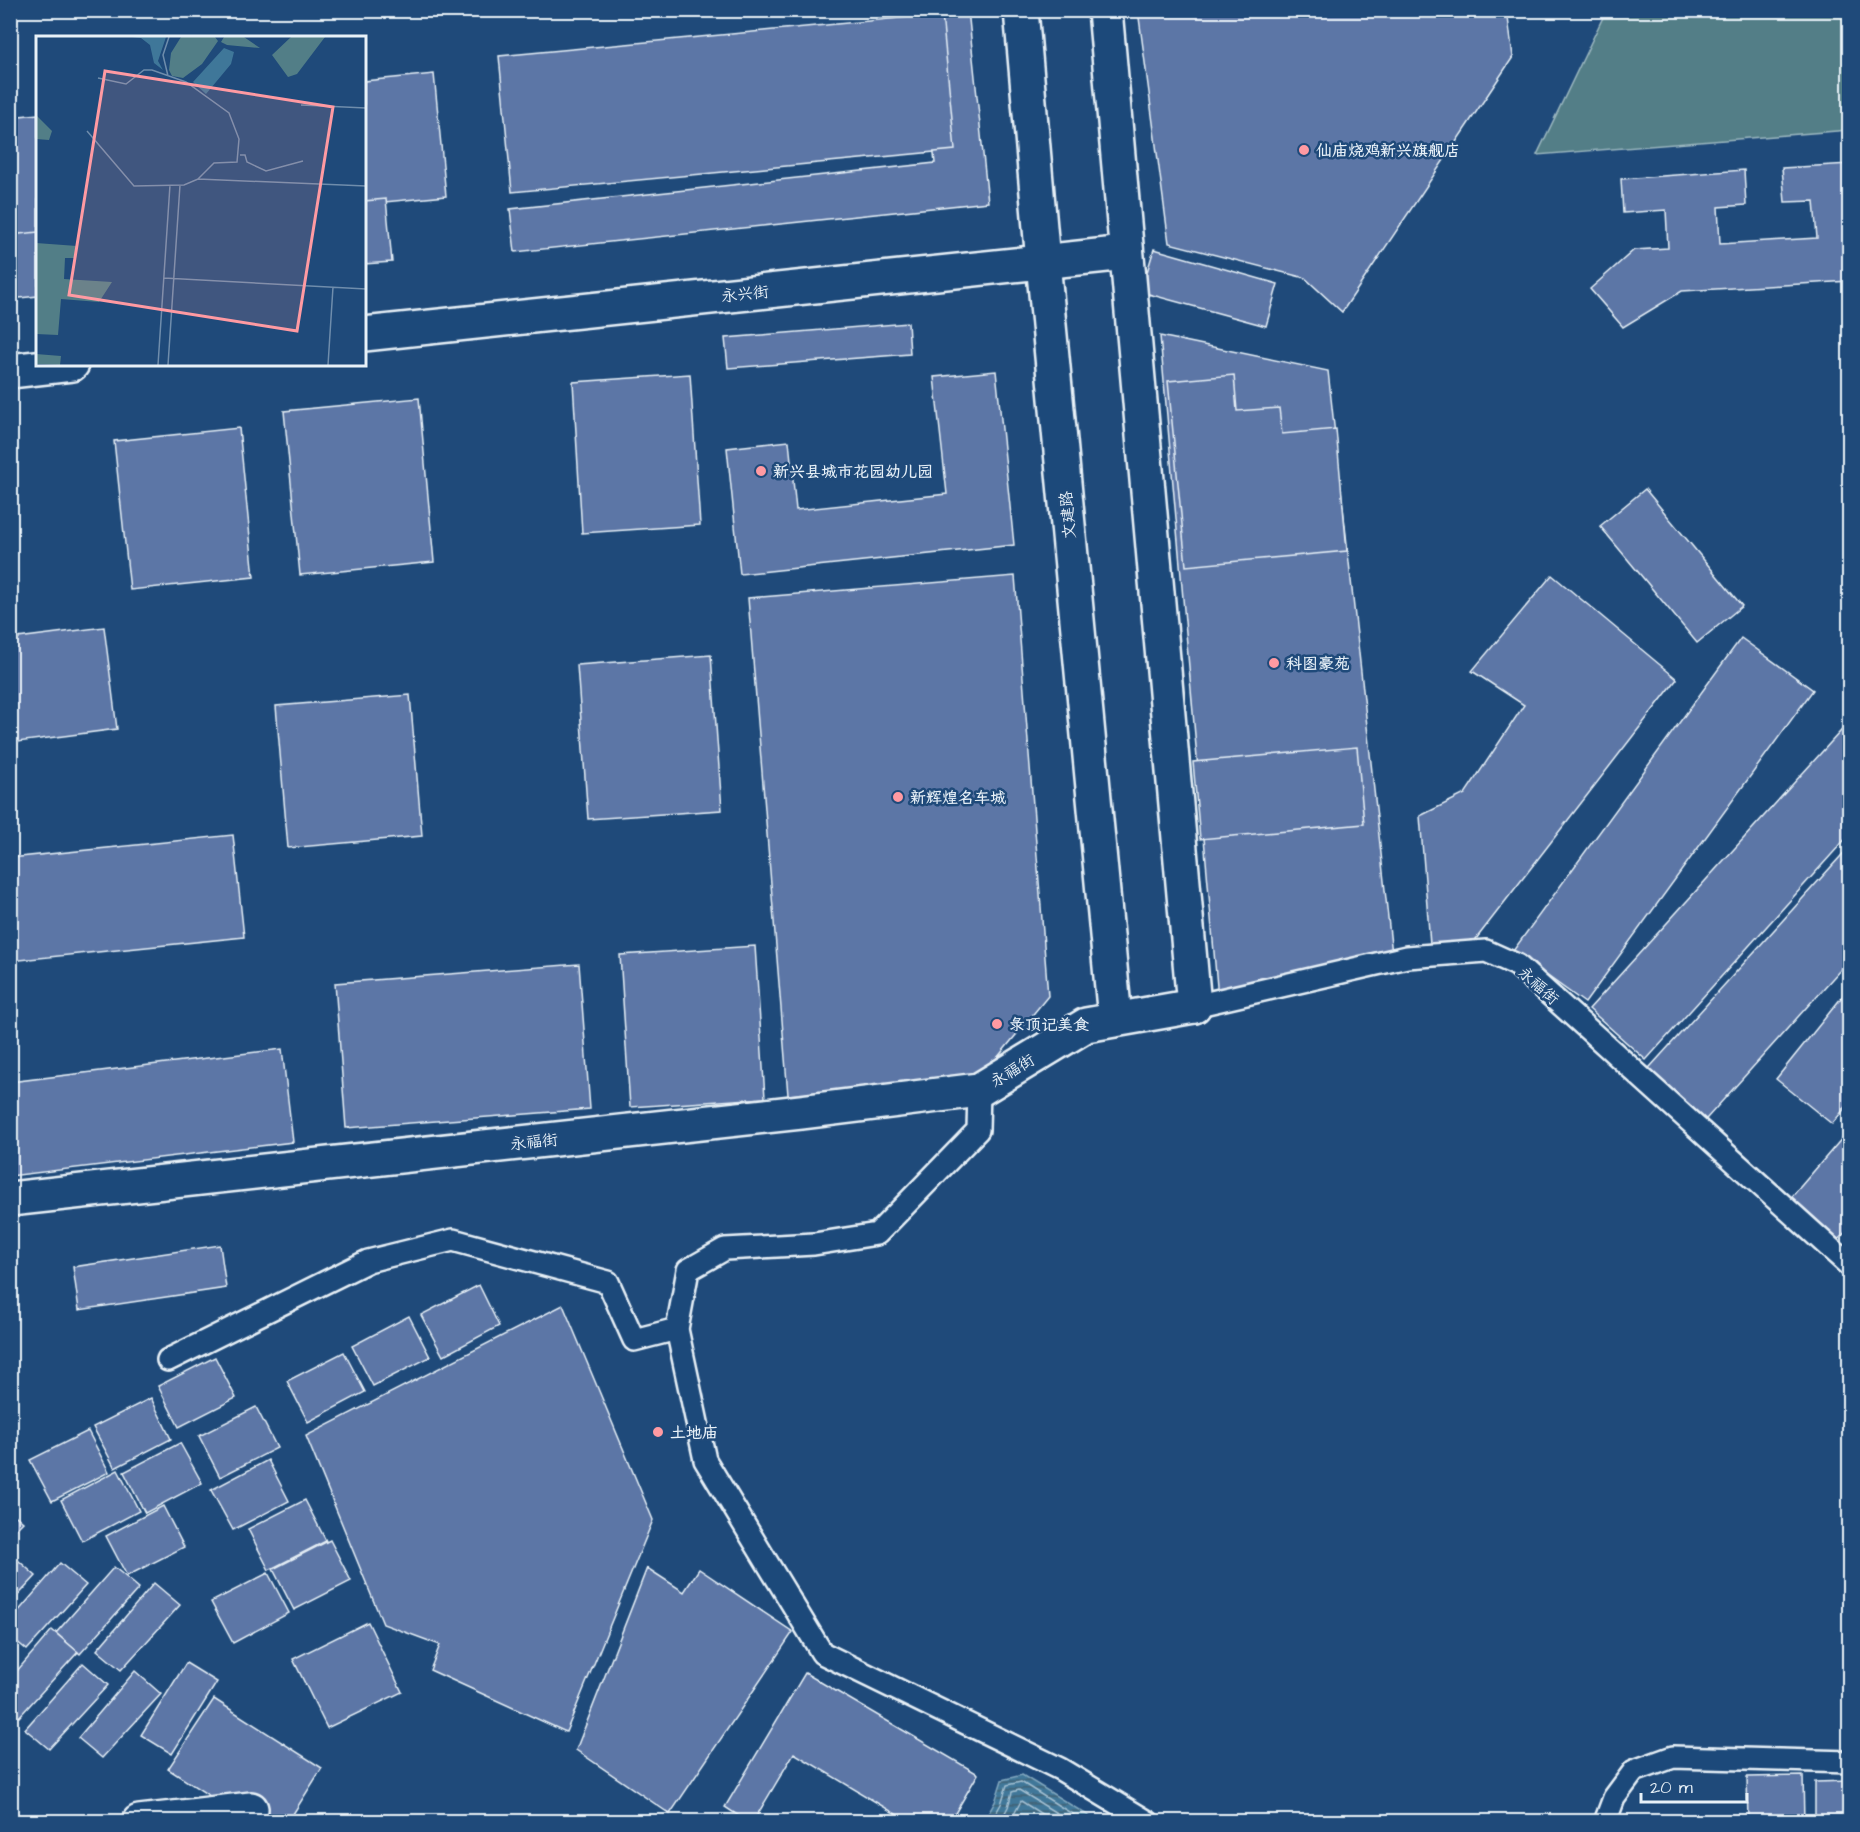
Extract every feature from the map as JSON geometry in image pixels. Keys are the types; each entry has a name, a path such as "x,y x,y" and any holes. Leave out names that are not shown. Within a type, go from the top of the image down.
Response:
{"street":[{"name":"文建路","path":"1021,10 1042,262 1115,1018"},
{"path":"1105,10 1194,1006"},
{"name":"永兴街","path":"366,334 1126,253"},
{"path":"10,371 54,366"},
{"name":"永福街","path":"10,1199 790,1114 979,1090 1086,1025 1115,1018 1194,1006"},
{"path":"139,1821 251,1809"}],"lane":[{"name":"永福街","path":"1194,1006 1407,957 1486,951 1517,965 1850,1266"},
{"path":"979,1090 978,1130 877,1234 814,1244 725,1249 688,1270 677,1329 705,1460 822,1653 1060,1769 1148,1821"},
{"path":"168,1360 368,1261 453,1240 608,1282 634,1340 677,1329"},
{"path":"1605,1821 1614,1798 1634,1772 1673,1757 1850,1762"}],"green space":[{"path":"1606,11 1849,11 1849,130 1537,155"}],"water":[{"path":"1022,1775 1097,1821 984,1821 995,1802 1002,1780"}],"building":[{"path":"968,10 988,202 515,252 510,209 935,163 919,12"},
{"name":"仙庙烧鸡新兴旗舰店","path":"1138,10 1507,10 1513,57 1342,312 1305,278 1169,243"},
{"path":"942,14 955,150 512,192 499,56"},
{"path":"434,74 446,196 366,204 366,81"},
{"path":"36,114 36,237 10,240 10,117"},
{"path":"1850,164 1850,281 1682,291 1623,327 1590,289 1634,250 1668,248 1666,210 1623,213 1621,179 1744,170 1746,205 1718,207 1720,244 1817,238 1814,201 1785,202 1782,168"},
{"path":"386,199 392,262 366,264 366,201"},
{"path":"36,232 36,296 10,299 10,235"},
{"path":"1154,249 1278,284 1266,326 1141,292"},
{"path":"908,323 910,354 728,368 725,338"},
{"name":"科图豪苑","path":"1160,336 1328,371 1392,954 1219,1009"},
{"name":"新兴县城市花园幼儿园","path":"996,371 1014,545 740,574 727,448 789,441 796,510 947,494 934,377"},
{"path":"690,374 700,525 582,533 573,382"},
{"path":"1234,375 1237,411 1279,408 1282,434 1336,429 1347,551 1186,566 1168,381"},
{"path":"419,398 434,562 300,575 284,411"},
{"path":"239,428 254,577 130,590 114,441"},
{"path":"1645,489 1742,606 1697,643 1600,526"},
{"path":"1552,575 1677,679 1469,948 1431,957 1420,816 1465,794 1524,705 1472,671"},
{"name":"新辉煌名车城","path":"1015,576 1048,996 979,1080 788,1095 748,598"},
{"path":"104,627 117,729 10,743 10,639"},
{"path":"1741,638 1813,690 1585,1003 1513,951"},
{"path":"711,655 722,810 588,819 577,665"},
{"path":"410,695 422,836 288,848 276,706"},
{"path":"1850,721 1850,834 1646,1060 1589,1009"},
{"path":"1357,747 1364,824 1200,839 1193,762"},
{"path":"233,835 244,937 10,961 10,858"},
{"path":"1850,846 1850,959 1698,1128 1641,1077"},
{"path":"755,946 765,1098 630,1107 620,955"},
{"path":"579,964 590,1109 346,1128 335,983"},
{"path":"1850,987 1850,1102 1832,1124 1776,1079"},
{"path":"282,1049 293,1142 10,1176 10,1082"},
{"path":"1850,1129 1850,1227 1838,1240 1789,1200"},
{"path":"220,1245 226,1288 79,1310 73,1267"},
{"path":"479,1285 499,1326 443,1356 421,1315"},
{"path":"563,1305 653,1520 566,1732 430,1670 440,1645 383,1624 306,1436"},
{"path":"409,1316 430,1357 373,1386 352,1346"},
{"path":"344,1352 365,1392 308,1422 287,1381"},
{"path":"215,1357 236,1398 179,1427 158,1386"},
{"path":"151,1398 171,1439 115,1468 93,1427"},
{"path":"256,1407 277,1448 220,1477 199,1436"},
{"path":"88,1431 109,1472 52,1501 30,1460"},
{"path":"180,1443 202,1483 145,1513 124,1472"},
{"path":"268,1460 289,1501 233,1530 211,1490"},
{"path":"118,1470 139,1511 82,1541 61,1500"},
{"path":"305,1500 326,1541 269,1570 248,1529"},
{"path":"163,1506 184,1547 127,1576 106,1536"},
{"path":"10,1511 23,1522 10,1535"},
{"path":"330,1540 351,1581 294,1610 273,1569"},
{"path":"10,1555 36,1576 10,1604"},
{"path":"60,1563 86,1585 27,1650 10,1636 10,1621"},
{"path":"114,1567 139,1588 80,1654 56,1633"},
{"path":"647,1568 684,1592 699,1569 793,1632 670,1814 576,1750"},
{"path":"268,1573 289,1613 233,1643 211,1602"},
{"path":"154,1583 180,1605 121,1670 97,1650"},
{"path":"368,1622 402,1692 327,1728 293,1659"},
{"path":"52,1630 78,1652 19,1717 10,1710 10,1679"},
{"path":"83,1663 108,1685 49,1749 25,1729"},
{"path":"186,1663 217,1682 172,1754 141,1735"},
{"path":"135,1671 161,1694 102,1758 78,1738"},
{"path":"805,1673 978,1774 950,1822 909,1822 794,1753 753,1822 748,1822 725,1807"},
{"path":"214,1699 322,1768 288,1822 250,1822 168,1769"},
{"path":"1803,1776 1804,1822 1748,1822 1747,1777"},
{"path":"1850,1781 1850,1822 1815,1822 1815,1782"}],"place":[{"name":"仙庙烧鸡新兴旗舰店","path":"1304,150"},
{"name":"新兴县城市花园幼儿园","path":"761,471"},
{"name":"科图豪苑","path":"1274,663"},
{"name":"新辉煌名车城","path":"898,797"},
{"name":"录顶记美食","path":"997,1024"},
{"name":"土地庙","path":"658,1432"}]}
